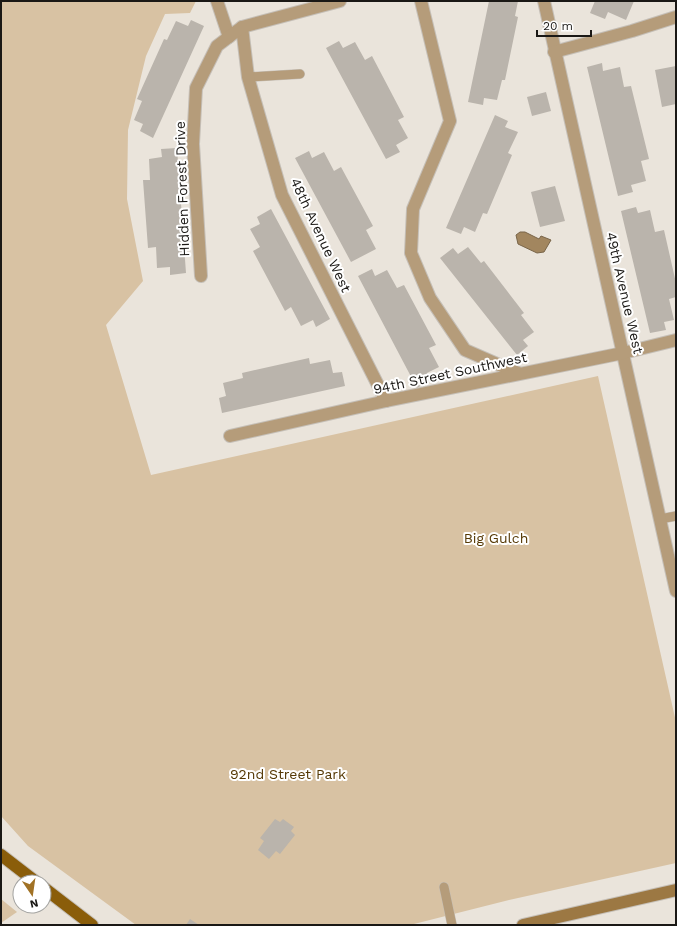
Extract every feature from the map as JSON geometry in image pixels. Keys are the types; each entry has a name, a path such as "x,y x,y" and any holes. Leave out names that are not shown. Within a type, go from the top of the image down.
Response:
{"main road":[{"path":"1,855 26,874"},
{"path":"52,894 92,925"}],"street":[{"path":"217,1 229,37"},
{"name":"Hidden Forest Drive","path":"200,276 193,144 196,88 217,46 242,27 340,1"},
{"path":"421,1 450,121 413,209 411,253 430,298 464,350 518,373"},
{"name":"49th Avenue West","path":"544,1 554,52 624,353 676,591"},
{"path":"554,52 632,31 676,17"},
{"name":"48th Avenue West","path":"242,27 248,77 282,195 386,401"},
{"name":"94th Street Southwest","path":"230,436 518,373 624,353 676,340"},
{"path":"523,925 676,890"}],"lane":[{"path":"248,77 300,74"},
{"path":"660,519 676,516"},
{"path":"444,887 452,925"}],"green space":[{"name":"Big Gulch","path":"1,1 196,1 190,13 165,14 146,56 128,130 127,199 143,281 106,325 151,475 598,376 676,722 676,863 509,900 410,925 136,925 28,846 1,816"},
{"path":"1,899 12,908 12,914 14,914 1,923"}],"shaded area":[{"path":"520,232 525,232 539,239 541,236 551,240 544,252 537,253 518,244 516,235"}],"building":[{"path":"489,1 518,1 515,16 518,17 505,80 502,80 497,100 484,98 483,105 468,102"},
{"path":"595,1 634,1 626,20 608,12 605,19 590,13"},
{"path":"191,20 204,26 153,138 140,131 143,124 134,120 142,101 137,99 164,39 167,40 176,21 188,26"},
{"path":"339,41 343,48 355,42 365,60 372,56 404,117 398,120 408,138 396,145 400,152 386,159 326,48"},
{"path":"602,63 603,71 620,67 624,87 631,86 649,159 641,161 646,181 631,185 633,192 618,196 587,67"},
{"path":"676,66 676,104 662,107 655,70"},
{"path":"546,92 551,111 532,116 527,97"},
{"path":"495,115 508,121 505,127 518,132 508,153 512,155 487,214 483,213 475,232 464,227 461,234 446,228"},
{"path":"177,148 186,273 170,275 170,267 157,268 156,247 148,248 143,180 150,180 149,159 162,157 161,149"},
{"path":"309,151 312,158 324,152 334,171 341,167 373,226 366,230 376,249 351,262 295,158"},
{"path":"555,186 565,221 540,227 531,192"},
{"path":"636,207 638,213 650,210 655,232 664,230 676,283 676,297 669,299 674,320 664,322 666,330 650,333 621,211"},
{"path":"271,209 330,319 316,327 313,320 301,326 291,307 285,311 253,251 260,247 250,229 260,224 257,217"},
{"path":"468,247 481,263 484,261 524,313 521,315 534,332 523,340 528,346 517,355 440,258 453,248 458,254"},
{"path":"372,269 375,276 387,270 397,288 404,285 436,345 429,348 439,367 427,373 431,380 417,388 358,276"},
{"path":"309,358 310,364 330,360 333,373 342,372 345,386 222,413 219,398 226,396 223,383 243,378 242,373"},
{"path":"275,819 280,822 283,819 294,827 291,831 295,835 280,854 276,851 269,859 258,850 264,841 260,838"},
{"path":"190,919 199,925 186,925"}],"park label":[{"name":"92nd Street Park","path":"288,774"}]}
